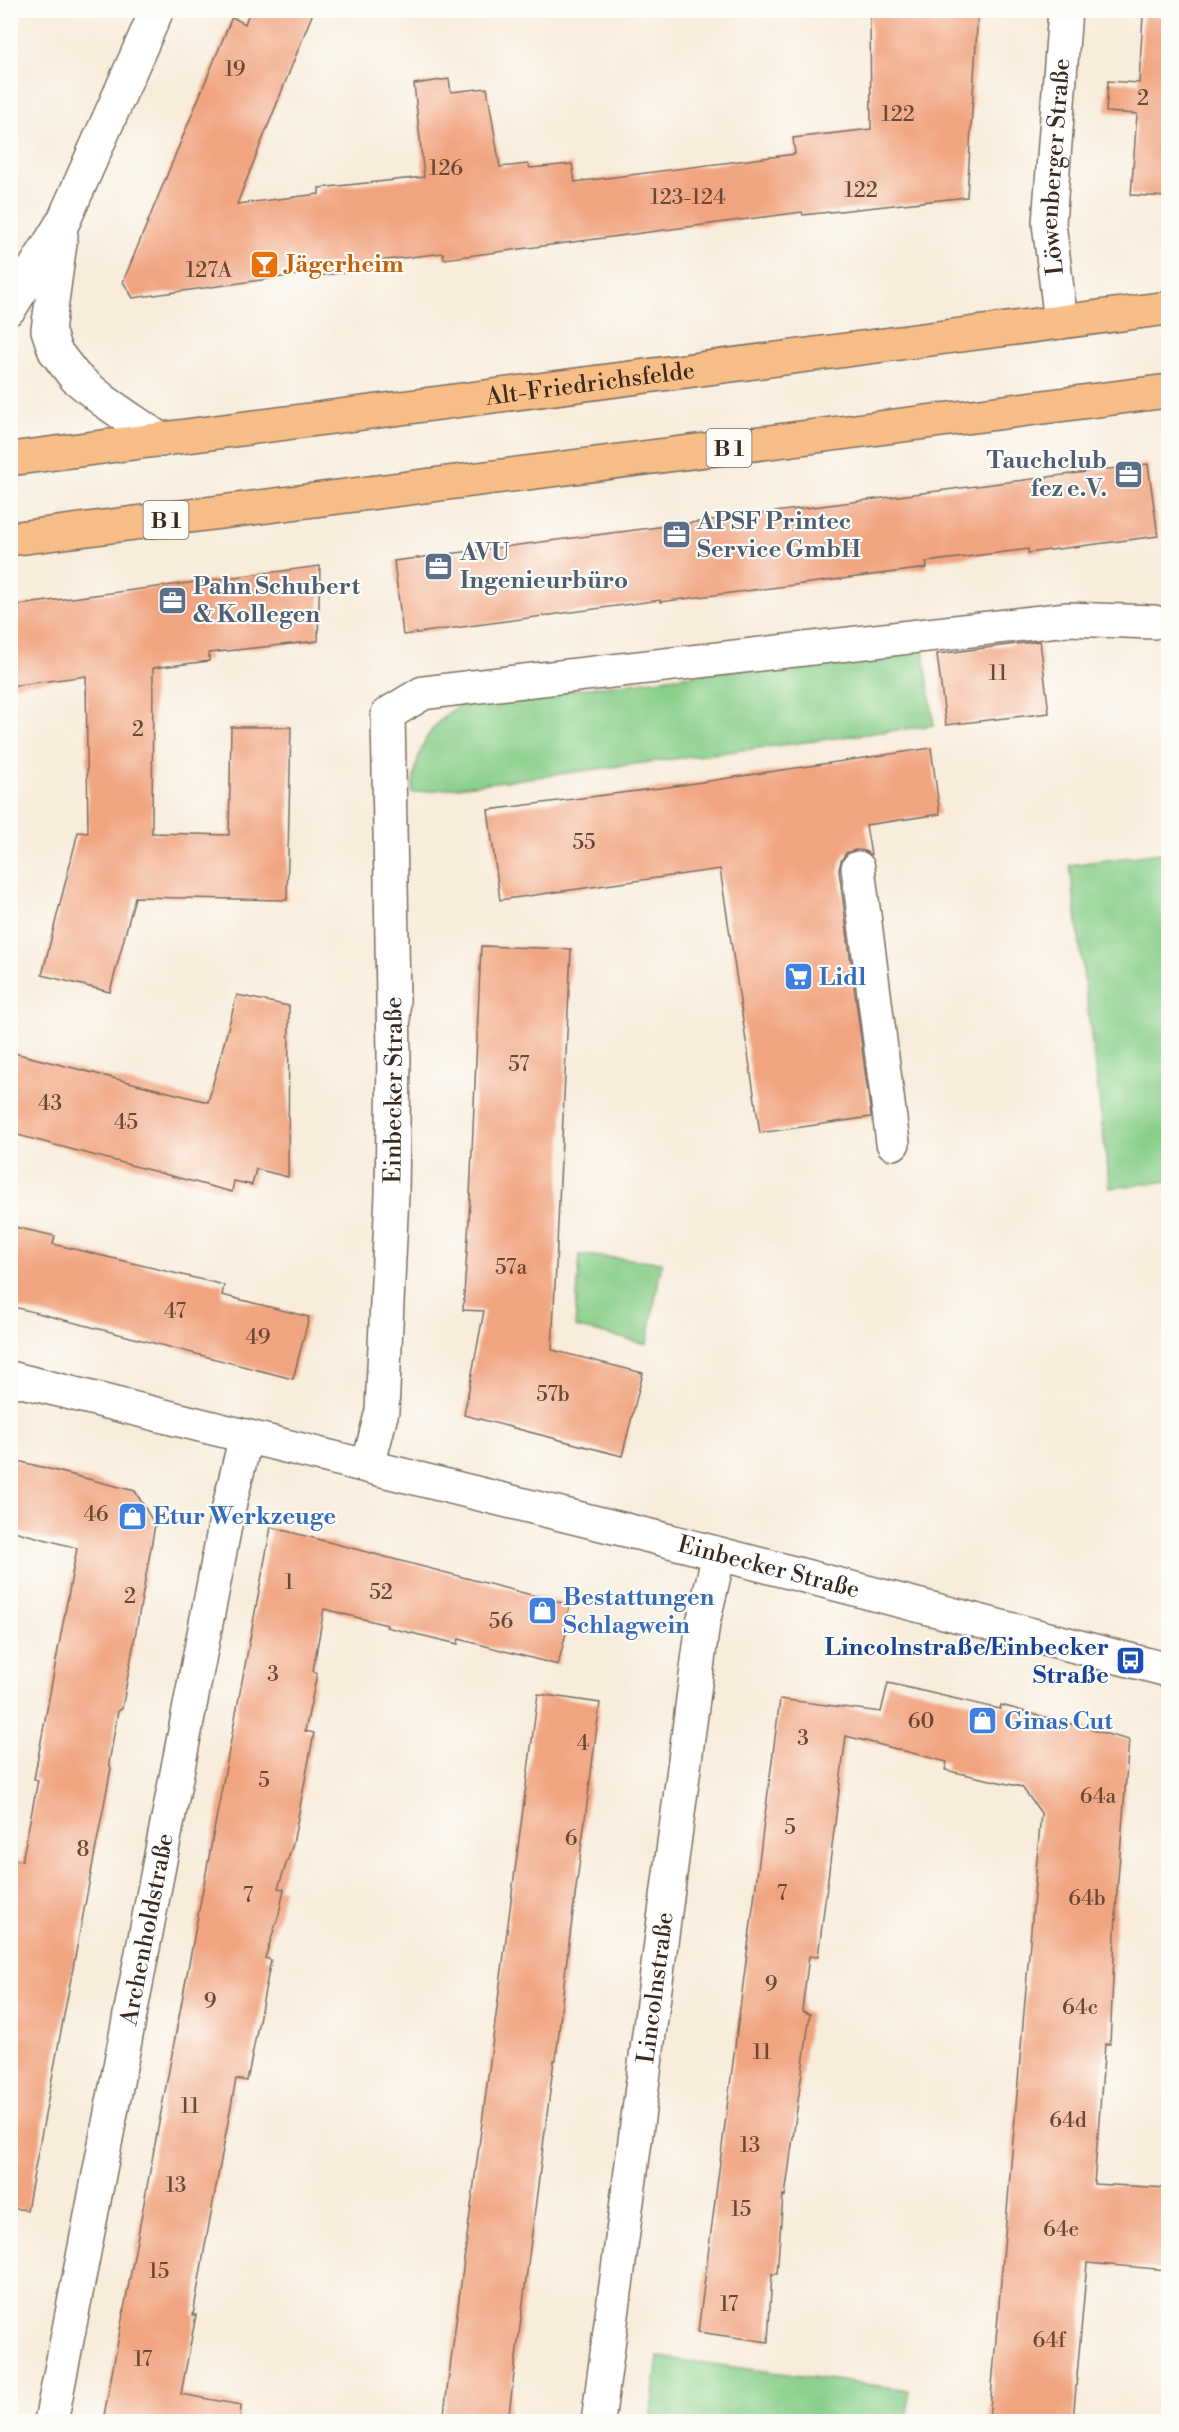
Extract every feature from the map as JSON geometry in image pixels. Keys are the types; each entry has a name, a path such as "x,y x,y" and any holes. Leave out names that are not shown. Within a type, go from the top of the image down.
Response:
{"main road":[{"name":"Alt-Friedrichsfelde","path":"10,459 1168,308"},
{"name":"B 1","path":"10,539 1168,391"}],"street":[{"path":"10,308 64,220 157,10"},
{"name":"Löwenberger Straße","path":"1061,322 1049,224 1065,10"},
{"path":"64,220 48,330 55,351 75,377 104,401 161,440"},
{"name":"Einbecker Straße","path":"368,1466 382,1411 392,1194 394,1055 388,714 423,693 622,669 1067,619 1154,622"},
{"path":"858,868 893,1143"},
{"name":"Einbecker Straße","path":"10,1377 719,1554 1168,1670"},
{"name":"Archenholdstraße","path":"51,2421 218,1561 246,1436"},
{"name":"Lincolnstraße","path":"598,2421 703,1623 719,1554"}],"green space":[{"path":"923,647 934,725 412,793 416,765 425,740 440,720 464,703"},
{"path":"1168,852 1168,1181 1110,1188 1070,865"},
{"path":"580,1255 662,1262 647,1344 575,1327"},
{"path":"658,2357 909,2390 907,2421 650,2421"}],"building":[{"path":"250,10 314,10 237,204 319,194 319,188 424,177 414,84 449,79 451,92 487,88 500,167 528,164 530,168 572,164 575,182 795,154 793,138 871,129 870,10 978,10 967,197 803,215 802,212 444,259 443,253 378,261 379,268 318,276 318,272 133,298 123,282 232,17 245,24"},
{"path":"1143,15 1168,16 1168,197 1131,195 1137,114 1106,112 1108,81 1139,83"},
{"path":"1148,464 1158,536 1028,553 1028,549 926,562 927,568 660,602 660,600 403,635 394,561"},
{"path":"320,566 318,641 209,653 209,661 153,668 152,833 229,835 231,727 291,727 287,900 135,897 110,992 42,975 78,832 88,833 86,676 10,686 10,606"},
{"path":"1040,641 1049,713 946,725 937,654"},
{"name":"Lidl","path":"931,748 940,814 866,825 871,855 865,851 855,850 846,853 839,870 871,1117 760,1133 720,869 500,900 488,810 668,787"},
{"path":"481,946 571,949 552,1350 643,1373 622,1456 464,1415 484,1311 463,1310"},
{"path":"237,995 289,1006 288,1177 256,1169 252,1185 234,1181 232,1192 10,1133 10,1052 208,1102"},
{"path":"10,1226 55,1236 53,1244 224,1285 222,1295 309,1317 293,1379 10,1306"},
{"path":"10,1459 135,1491 155,1525 122,1709 118,1711 109,1763 111,1768 27,2210 10,2208 10,1859 22,1861 38,1780 34,1779 77,1548 10,1530"},
{"path":"271,1527 570,1605 563,1632 566,1633 558,1665 459,1639 458,1644 386,1627 387,1625 324,1609 313,1671 317,1674 305,1731 314,1733 293,1844 278,1888 284,1889 279,1914 265,1958 271,1960 247,2081 236,2079 205,2246 193,2315 196,2315 181,2394 241,2405 240,2421 103,2421"},
{"path":"888,1683 1000,1709 1001,1705 1129,1740 1117,1892 1110,2044 1105,2044 1094,2184 1168,2188 1168,2270 1087,2263 1073,2421 989,2421 1041,1813 1022,1787 945,1770 947,1762 846,1736 818,1957 809,1956 802,2011 810,2014 785,2196 783,2195 777,2274 772,2274 768,2342 698,2332 780,1699 881,1712"},
{"path":"538,1694 600,1703 556,2060 554,2060 508,2421 443,2421"}],"place":[{"name":"Jägerheim","path":"265,264"},
{"name":"Tauchclub fez e.V.","path":"1128,474"},
{"name":"APSF Printec Service GmbH","path":"676,535"},
{"name":"AVU Ingenieurbüro","path":"439,566"},
{"name":"Pahn Schubert & Kollegen","path":"172,600"},
{"name":"Lidl","path":"798,977"},
{"name":"Etur Werkzeuge","path":"132,1516"},
{"name":"Bestattungen Schlagwein","path":"542,1611"},
{"name":"Lincolnstraße/Einbecker Straße","path":"1130,1661"},
{"name":"Ginas Cut","path":"983,1721"}]}
